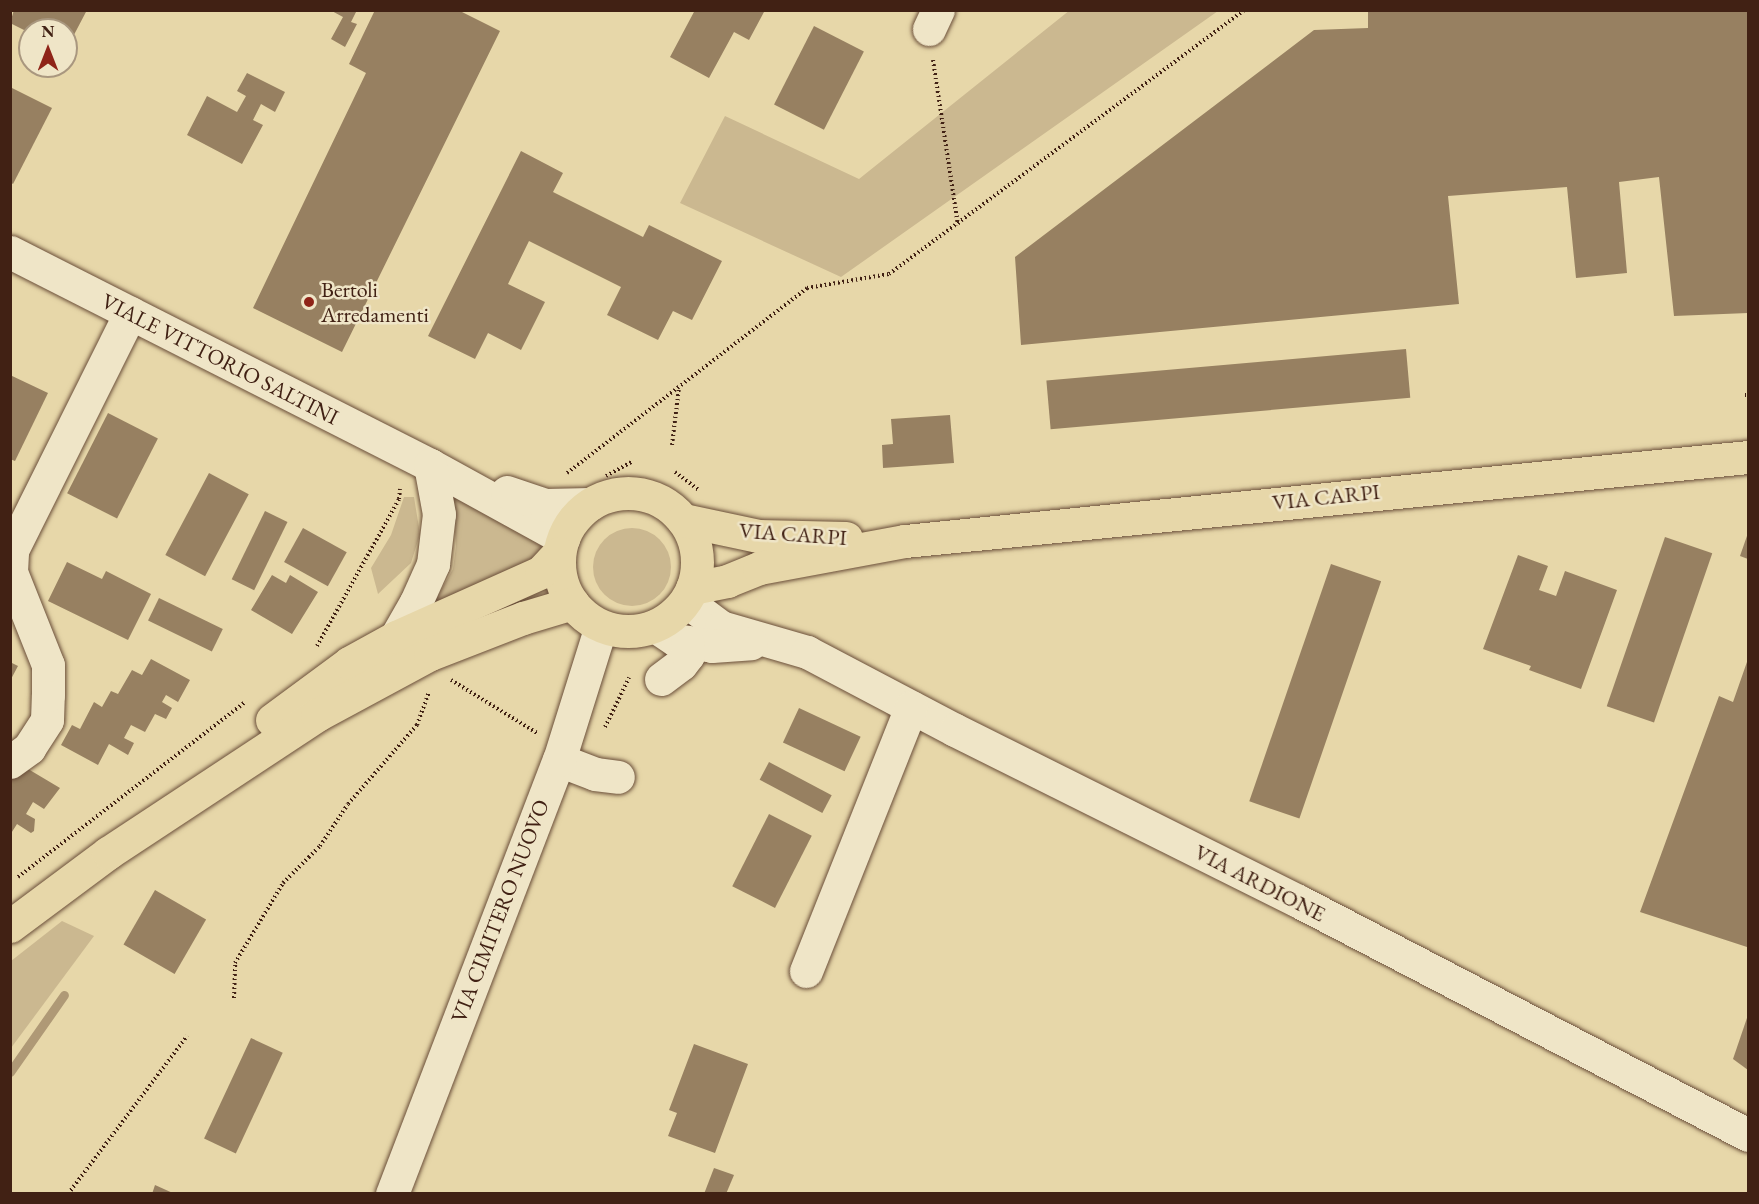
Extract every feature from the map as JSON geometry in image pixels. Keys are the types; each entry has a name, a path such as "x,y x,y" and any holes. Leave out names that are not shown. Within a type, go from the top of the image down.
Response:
{"main road":[{"name":"VIA CARPI","path":"689,594 759,568 905,540 1749,457"},
{"path":"108,853 204,770 349,663 396,637 541,572 561,545 571,523 590,504 615,494 642,495 666,504 683,520 696,549 697,568 689,594 672,616 655,626 632,631 602,626 588,619 573,603 562,584 561,545"},
{"name":"VIA CARPI","path":"683,520 758,536 905,540"},
{"path":"10,926 108,853 317,715 387,675 430,654 523,618 573,603"}],"street":[{"name":"VIALE VITTORIO SALTINI","path":"10,252 417,459 561,545"},
{"path":"10,762 29,748 47,720 48,695 48,665 11,572 12,550 130,314"},
{"name":"VIALE VITTORIO SALTINI","path":"417,459 545,505 590,504"},
{"path":"396,637 416,603 433,564 439,514 417,459"},
{"name":"VIA ARDIONE","path":"689,594 721,627 807,652 911,707 1298,901 1749,1135"},
{"name":"VIA CIMITERO NUOVO","path":"392,1194 561,754 602,626"},
{"name":"VIA ARDIONE","path":"655,626 676,640 712,646 767,642"},
{"path":"646,676 681,664 688,655 687,642"},
{"path":"806,971 911,707"},
{"path":"561,754 595,774 618,777"}],"path":[{"path":"562,476 807,288 889,274 958,225 1244,10"},
{"path":"933,20 958,225"},
{"path":"672,445 679,387"},
{"path":"315,648 399,499 401,482 394,472 417,459"},
{"path":"446,676 561,754"},
{"path":"602,733 646,676"},
{"path":"234,998 235,963 283,883 320,846 348,804 417,725 432,681"},
{"path":"10,883 251,698"},
{"path":"68,1194 187,1036"}],"shaded area":[{"path":"1070,10 1218,11 841,277 680,203 725,116 859,179"},
{"path":"445,491 541,544 541,549 529,563 432,606 453,569 456,546 454,518"},
{"path":"404,497 414,497 420,534 411,563 378,594 371,568 391,535"},
{"path":"632,528 647,531 659,540 668,552 671,567 668,582 659,594 647,603 632,606 617,603 605,594 596,582 593,567 596,552 605,540 617,531"},
{"path":"62,921 94,936 11,1048 11,961"}],"building":[{"path":"14,10 87,10 78,27 78,18 18,18 18,27 10,23"},
{"path":"330,10 357,10 351,22 357,24 345,47 331,39 343,17"},
{"path":"375,10 458,10 500,31 342,352 253,308 366,73 349,64"},
{"path":"695,10 765,10 749,40 734,32 709,78 670,57"},
{"path":"1368,10 1748,10 1748,313 1674,316 1659,177 1619,182 1627,273 1576,278 1567,187 1448,196 1459,304 1021,345 1015,257 1314,30 1368,28"},
{"path":"814,26 864,51 824,130 774,104"},
{"path":"247,73 285,92 275,112 261,104 253,120 263,125 242,164 187,135 207,96 237,112 246,96 237,91"},
{"path":"10,87 52,108 13,184 10,182"},
{"path":"521,151 563,173 553,192 643,237 649,225 722,261 692,320 673,311 658,340 607,315 621,287 529,241 508,284 545,302 521,350 488,333 475,359 428,336"},
{"path":"1406,349 1410,398 1051,429 1046,380"},
{"path":"10,375 48,393 15,461 10,459"},
{"path":"108,413 158,438 117,519 67,493"},
{"path":"950,415 954,463 883,468 882,445 893,444 891,419"},
{"path":"209,473 249,494 205,576 165,555"},
{"path":"265,511 287,522 254,590 232,579"},
{"path":"303,528 347,552 328,586 284,562"},
{"path":"1748,533 1748,559 1740,556"},
{"path":"1665,537 1712,553 1654,723 1607,706"},
{"path":"1518,555 1548,566 1539,590 1556,596 1565,571 1617,590 1581,689 1529,670 1531,666 1483,649"},
{"path":"67,562 102,579 106,571 151,594 128,640 48,601"},
{"path":"1331,564 1381,581 1299,819 1249,801"},
{"path":"272,575 286,583 290,575 318,592 292,634 251,610"},
{"path":"159,598 223,629 212,652 148,620"},
{"path":"151,659 190,680 178,702 166,695 162,702 172,708 166,719 155,714 145,732 131,725 124,738 134,743 128,755 109,744 98,765 61,745 72,725 80,729 94,702 102,707 111,691 118,694 132,670 142,675"},
{"path":"1748,659 1747,947 1640,912 1719,696 1733,702"},
{"path":"10,662 18,666 10,681"},
{"path":"799,708 861,737 845,771 783,742"},
{"path":"769,762 832,795 822,813 760,780"},
{"path":"18,763 60,788 44,809 33,802 26,814 35,819 34,831 31,833 17,824 10,835 10,776"},
{"path":"769,814 812,836 775,908 732,886"},
{"path":"155,890 206,920 175,974 124,945"},
{"path":"1748,1015 1748,1070 1733,1059"},
{"path":"251,1038 283,1053 236,1153 204,1139"},
{"path":"694,1044 748,1064 715,1153 668,1136 677,1113 669,1110"},
{"path":"714,1168 734,1175 726,1194 704,1194"},
{"path":"155,1185 175,1194 152,1194"}],"waterway":[{"path":"10,1072 64,995"}],"place":[{"name":"Bertoli Arredamenti","path":"309,302"}]}
